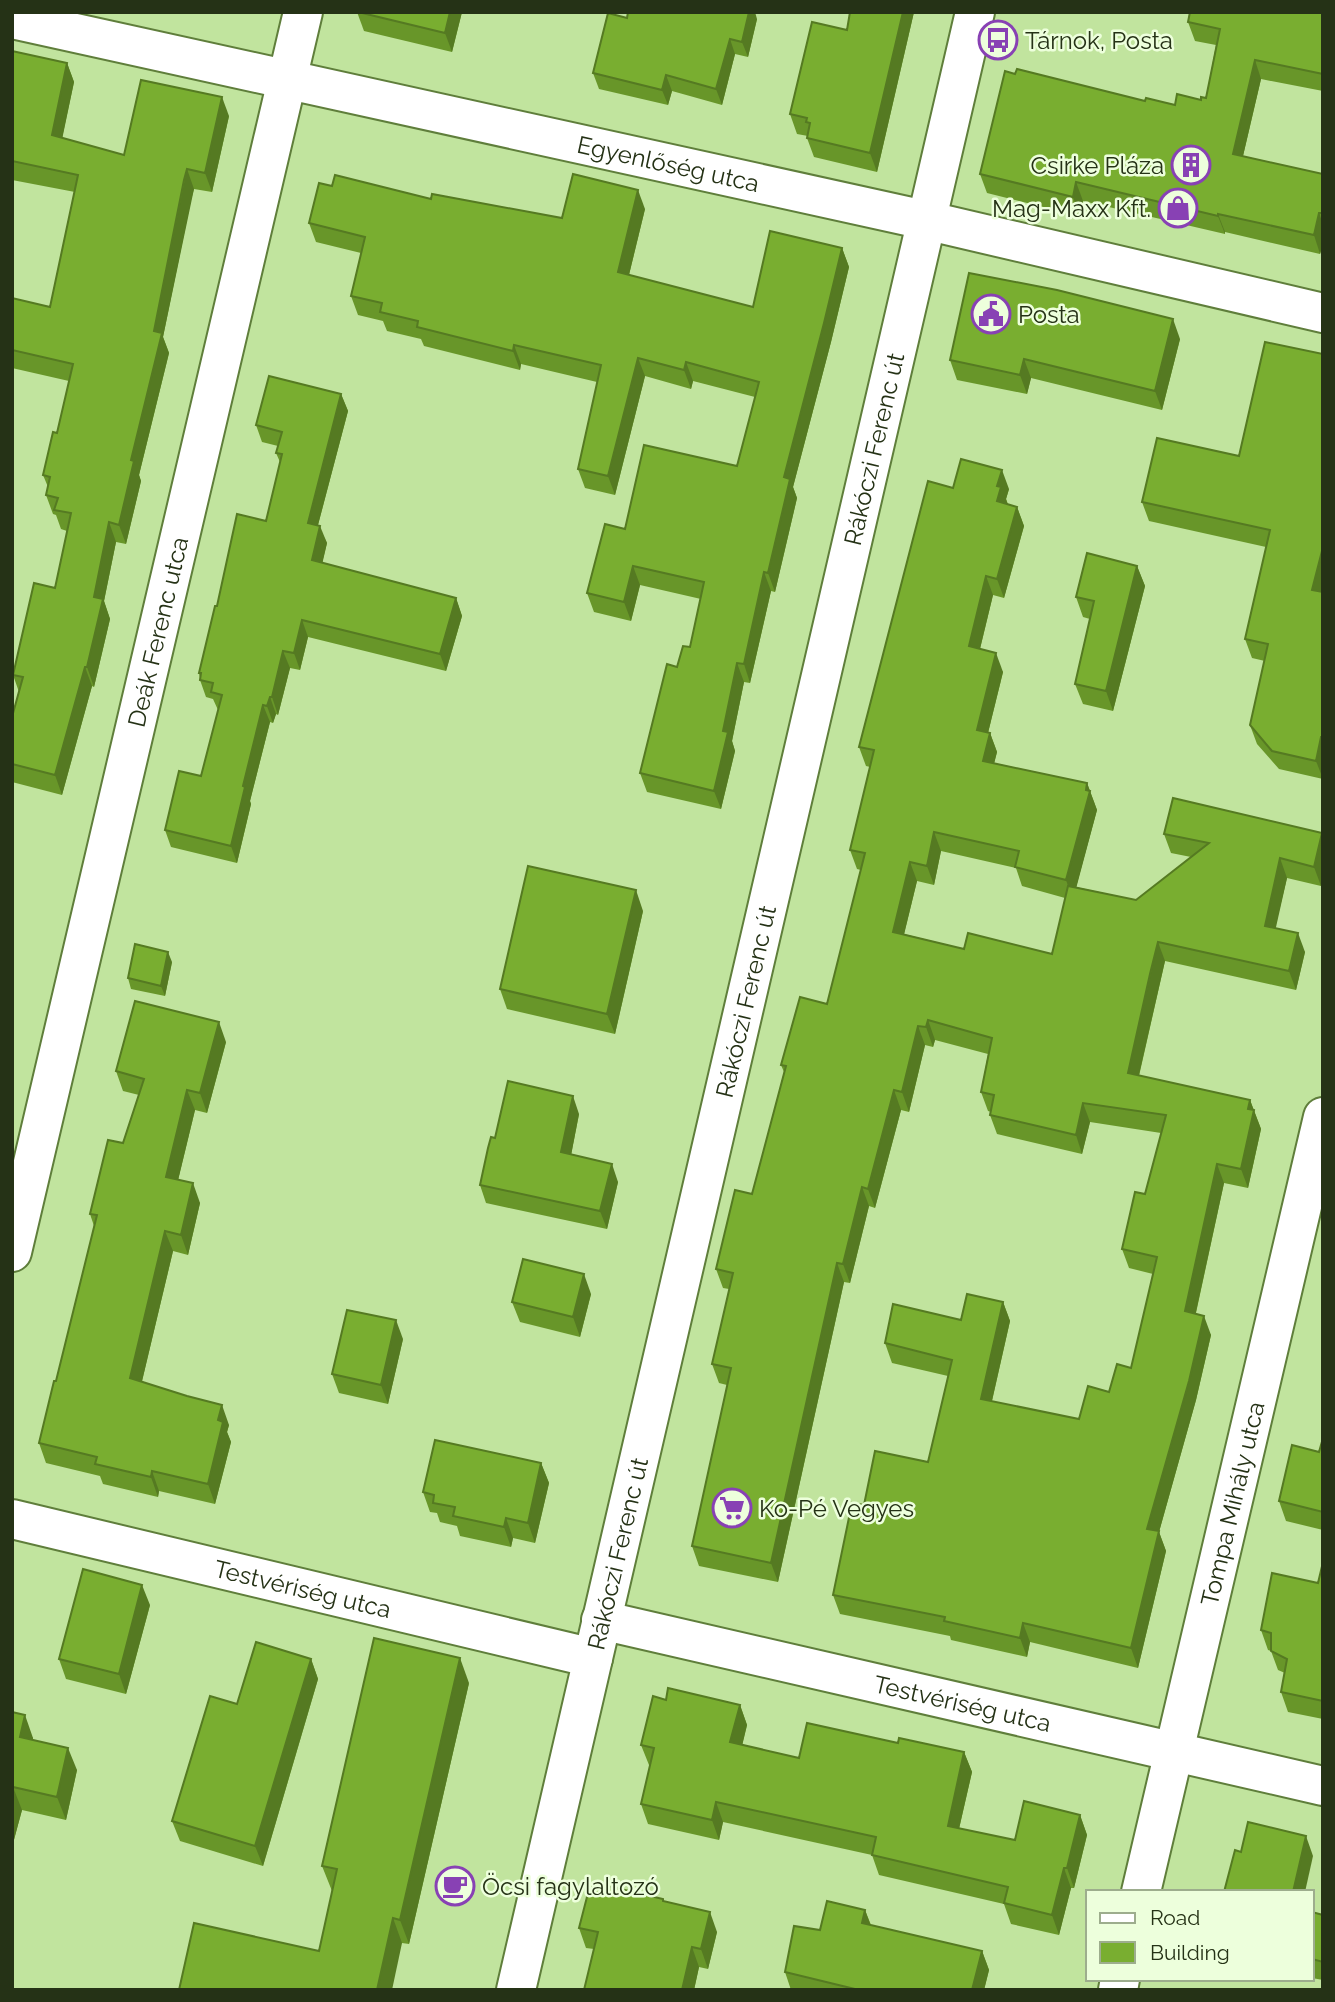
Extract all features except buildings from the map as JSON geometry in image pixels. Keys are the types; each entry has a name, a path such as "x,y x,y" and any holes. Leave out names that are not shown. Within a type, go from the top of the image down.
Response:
{"street":[{"name":"Deák Ferenc utca","path":"12,1252 303,12"},
{"name":"Rákóczi Ferenc út","path":"516,1990 975,12"},
{"name":"Egyenlőség utca","path":"12,19 925,220 1323,313"},
{"name":"Tompa Mihály utca","path":"1141,1890 1323,1117"},
{"name":"Testvériség utca","path":"12,1519 593,1658"},
{"name":"Testvériség utca","path":"601,1620 1323,1786"}],"place":[{"name":"Tárnok, Posta","path":"998,40"},
{"name":"Csirke Pláza","path":"1191,165"},
{"name":"Mag-Maxx Kft.","path":"1178,208"},
{"name":"Posta","path":"991,314"},
{"name":"Ko-Pé Vegyes","path":"732,1508"},
{"name":"Öcsi fagylaltozó","path":"455,1886"}]}
